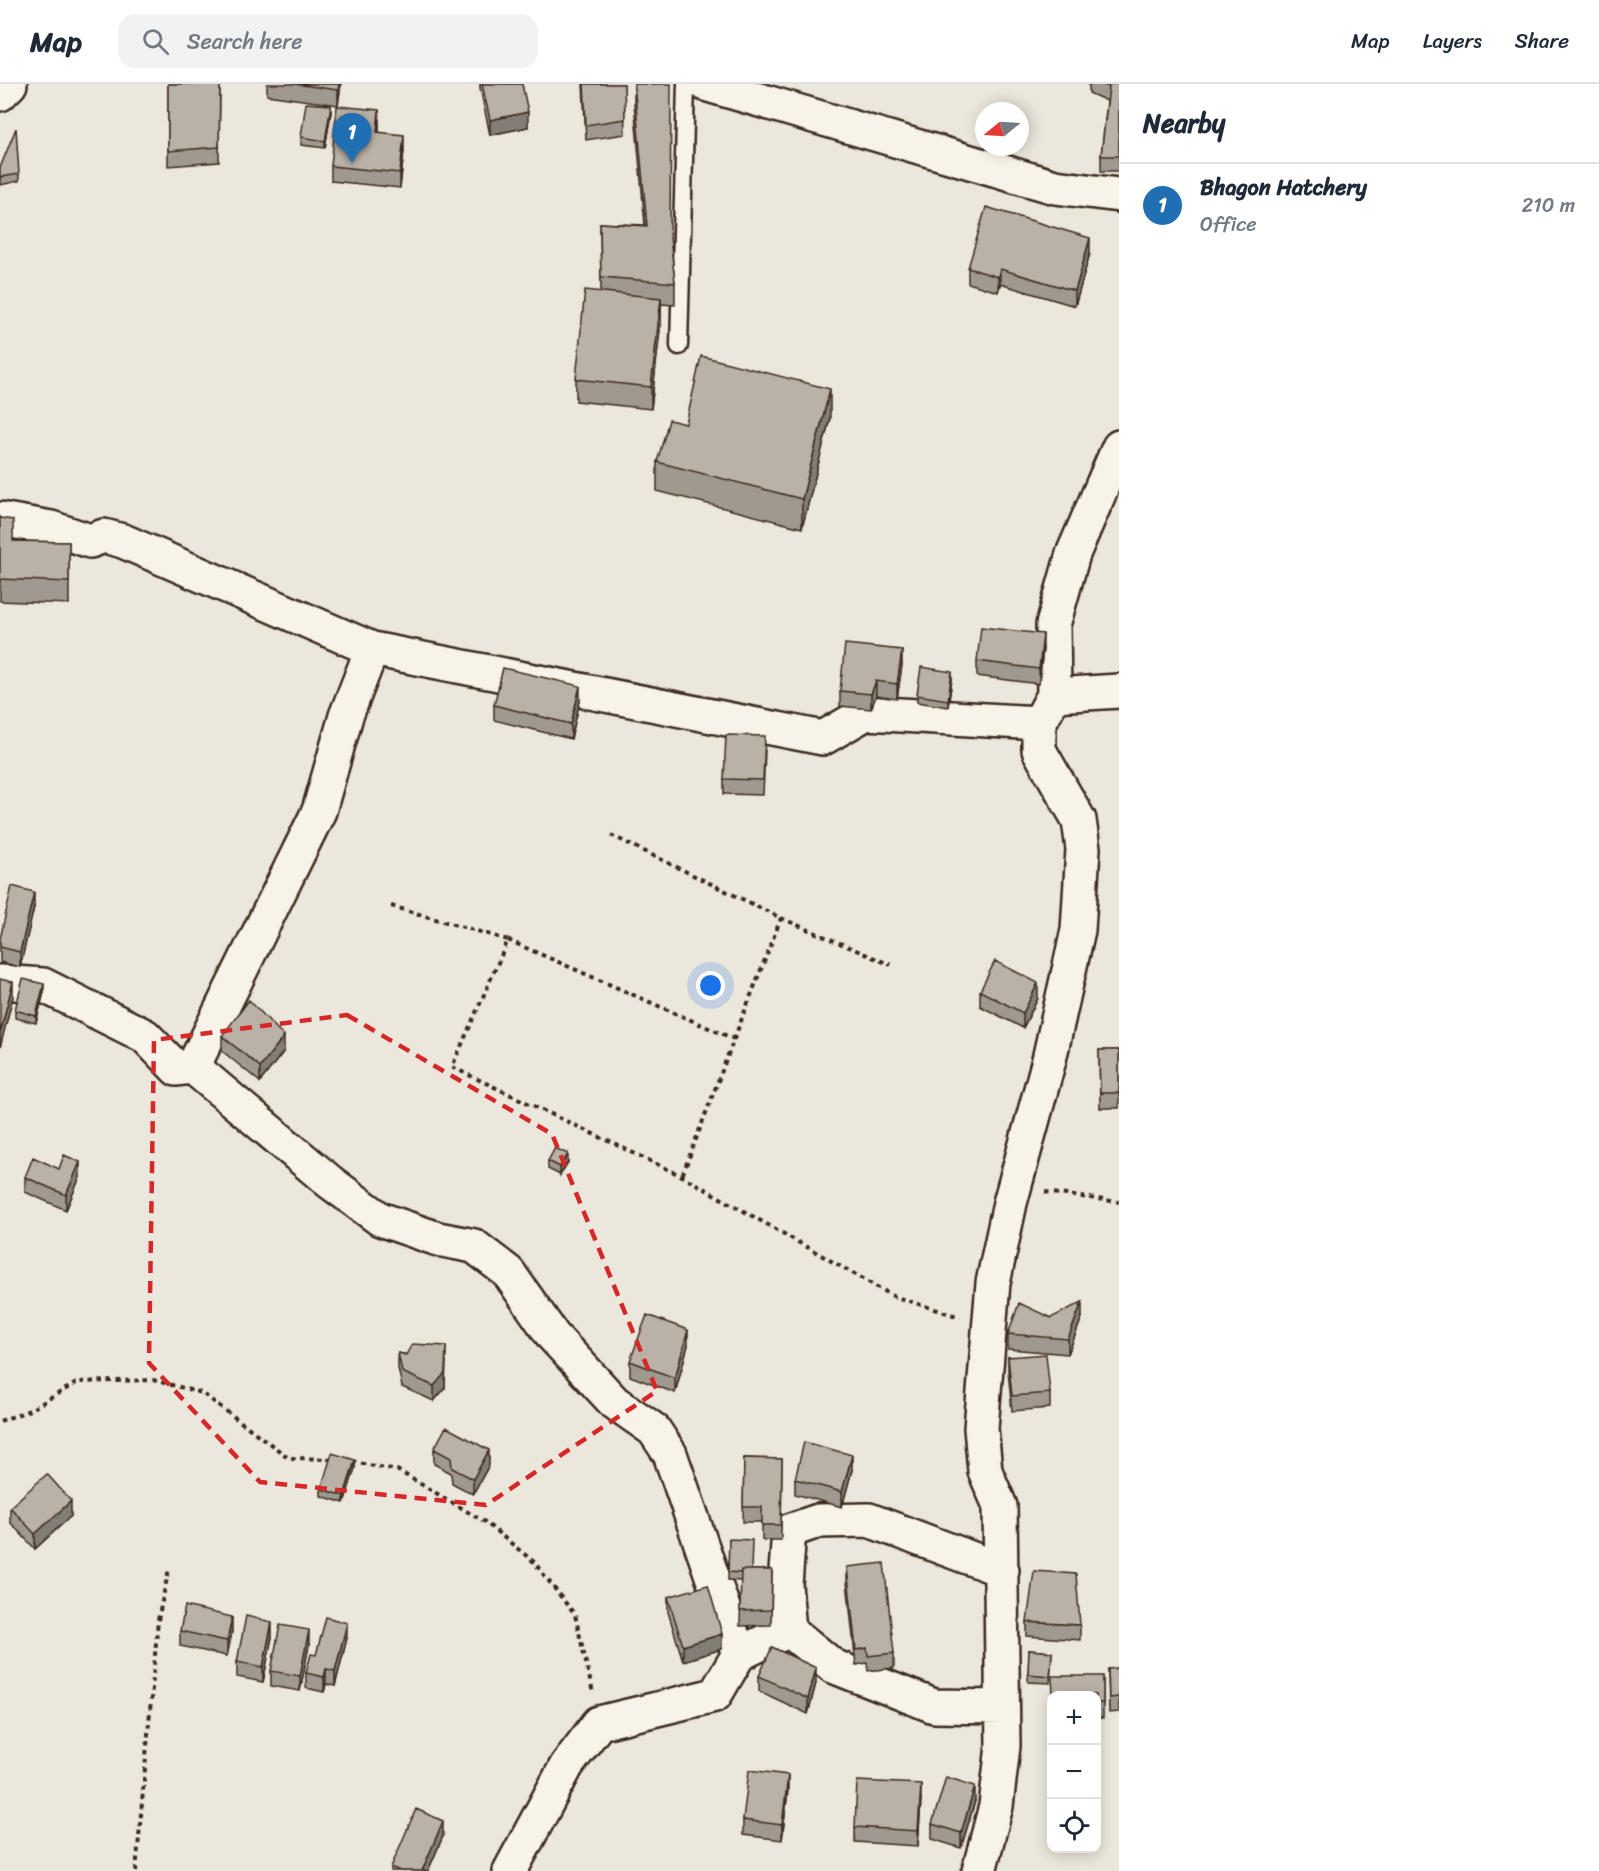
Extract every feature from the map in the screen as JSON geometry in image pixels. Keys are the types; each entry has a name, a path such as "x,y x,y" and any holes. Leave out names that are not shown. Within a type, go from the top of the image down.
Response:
{"street":[{"path":"0,94 10,84"},
{"path":"705,84 1055,187 1119,195"},
{"path":"979,1871 996,1806 1003,1746 1000,1707 1002,1570 1000,1506 985,1471 981,1428 993,1283 1010,1203 1049,1060 1078,930 1083,849 1079,820 1039,750 1046,709 1053,625 1073,554 1119,447"},
{"path":"0,519 51,528 90,541 104,536 123,541 372,649 823,738 866,713 1046,709 1119,691"},
{"path":"193,1067 319,811 346,716 372,649"},
{"path":"0,982 44,985 145,1036 177,1069 193,1067 330,1182 380,1218 438,1239 474,1246 508,1272 553,1336 614,1402 654,1430 670,1454 739,1654"},
{"path":"1000,1707 933,1706 833,1666 789,1630 785,1585 789,1531 818,1521 868,1520 1002,1570"},
{"path":"510,1871 567,1765 600,1723 715,1695 739,1654 789,1630"}],"lane":[{"path":"679,345 686,84"}],"path":[{"path":"611,835 781,918 891,965"},
{"path":"391,906 508,940 734,1039"},
{"path":"682,1176 781,918"},
{"path":"508,940 452,1067 682,1176 894,1296 990,1324"},
{"path":"1038,1191 1119,1202"},
{"path":"0,1420 30,1410 78,1382 153,1380 202,1393 289,1458 324,1457 397,1470 485,1522 534,1562 576,1615 600,1723"},
{"path":"136,1871 158,1620 168,1569"}],"highlighted area":[{"path":"347,1015 552,1134 657,1391 486,1505 260,1482 149,1363 154,1040"}],"building":[{"path":"168,84 220,84 219,147 168,151"},
{"path":"295,84 339,84 338,90"},
{"path":"482,84 522,84 528,112 490,120"},
{"path":"584,84 624,84 625,119 586,125"},
{"path":"634,84 671,84 670,237 675,283 601,277 600,223 647,226"},
{"path":"1102,84 1119,84 1119,156 1101,156 1109,87"},
{"path":"306,103 331,105 325,141 301,137"},
{"path":"337,106 379,110 377,132 404,135 400,173 331,166"},
{"path":"16,128 19,174 0,177 0,168"},
{"path":"986,207 1090,238 1075,291 1000,269 998,277 968,268"},
{"path":"585,290 661,298 651,387 576,379"},
{"path":"701,356 830,389 802,499 657,462 669,420 686,424"},
{"path":"0,518 13,520 13,541 69,542 69,582 0,579"},
{"path":"981,627 1043,634 1039,669 977,661"},
{"path":"845,644 902,650 897,684 876,681 871,694 840,691"},
{"path":"921,667 952,672 948,700 917,695"},
{"path":"503,668 580,686 571,724 494,705"},
{"path":"726,735 765,736 763,780 724,779"},
{"path":"12,886 34,892 20,952 0,947"},
{"path":"995,961 1038,983 1023,1013 980,991"},
{"path":"0,979 13,982 0,1033"},
{"path":"23,979 44,984 36,1016 15,1010"},
{"path":"249,1000 284,1036 260,1067 222,1036"},
{"path":"1099,1050 1119,1050 1119,1093 1100,1093"},
{"path":"555,1148 568,1154 560,1167 548,1161"},
{"path":"64,1155 80,1162 66,1195 25,1177 33,1157 59,1169"},
{"path":"1082,1302 1068,1339 1008,1334 1019,1303 1051,1318"},
{"path":"647,1315 688,1330 675,1378 630,1361"},
{"path":"412,1344 446,1346 445,1373 434,1386 402,1372 398,1353 406,1355"},
{"path":"1046,1354 1050,1393 1012,1396 1008,1357"},
{"path":"446,1427 489,1450 473,1479 452,1468 451,1458 434,1449"},
{"path":"804,1442 852,1455 842,1492 795,1479"},
{"path":"332,1453 355,1460 344,1496 321,1489"},
{"path":"744,1458 782,1459 781,1525 762,1525 762,1507 743,1507"},
{"path":"47,1474 71,1501 35,1534 10,1507"},
{"path":"729,1539 752,1540 751,1570 741,1570 741,1573 728,1572"},
{"path":"884,1563 894,1653 868,1656 867,1648 856,1650 847,1567"},
{"path":"741,1570 772,1570 771,1610 740,1611"},
{"path":"1034,1571 1076,1574 1080,1625 1027,1622"},
{"path":"708,1585 722,1634 683,1646 668,1597"},
{"path":"185,1606 232,1617 227,1641 180,1631"},
{"path":"246,1616 272,1622 263,1667 237,1662"},
{"path":"326,1617 347,1623 335,1671 326,1669 324,1677 306,1673 311,1654 316,1655"},
{"path":"280,1625 309,1630 300,1676 271,1671"},
{"path":"772,1647 816,1668 808,1699 759,1676"},
{"path":"1029,1650 1052,1652 1050,1676 1028,1674"},
{"path":"1119,1668 1119,1697 1109,1698 1108,1669"},
{"path":"1052,1676 1103,1676 1103,1703 1101,1703 1101,1691 1053,1691"},
{"path":"749,1770 788,1775 782,1825 743,1820"},
{"path":"946,1777 975,1786 961,1833 932,1824"},
{"path":"857,1781 921,1784 918,1831 855,1827"},
{"path":"416,1809 443,1821 422,1871 401,1871 391,1867"}],"place":[{"name":"Bhagon Hatchery","path":"352,163"}]}
